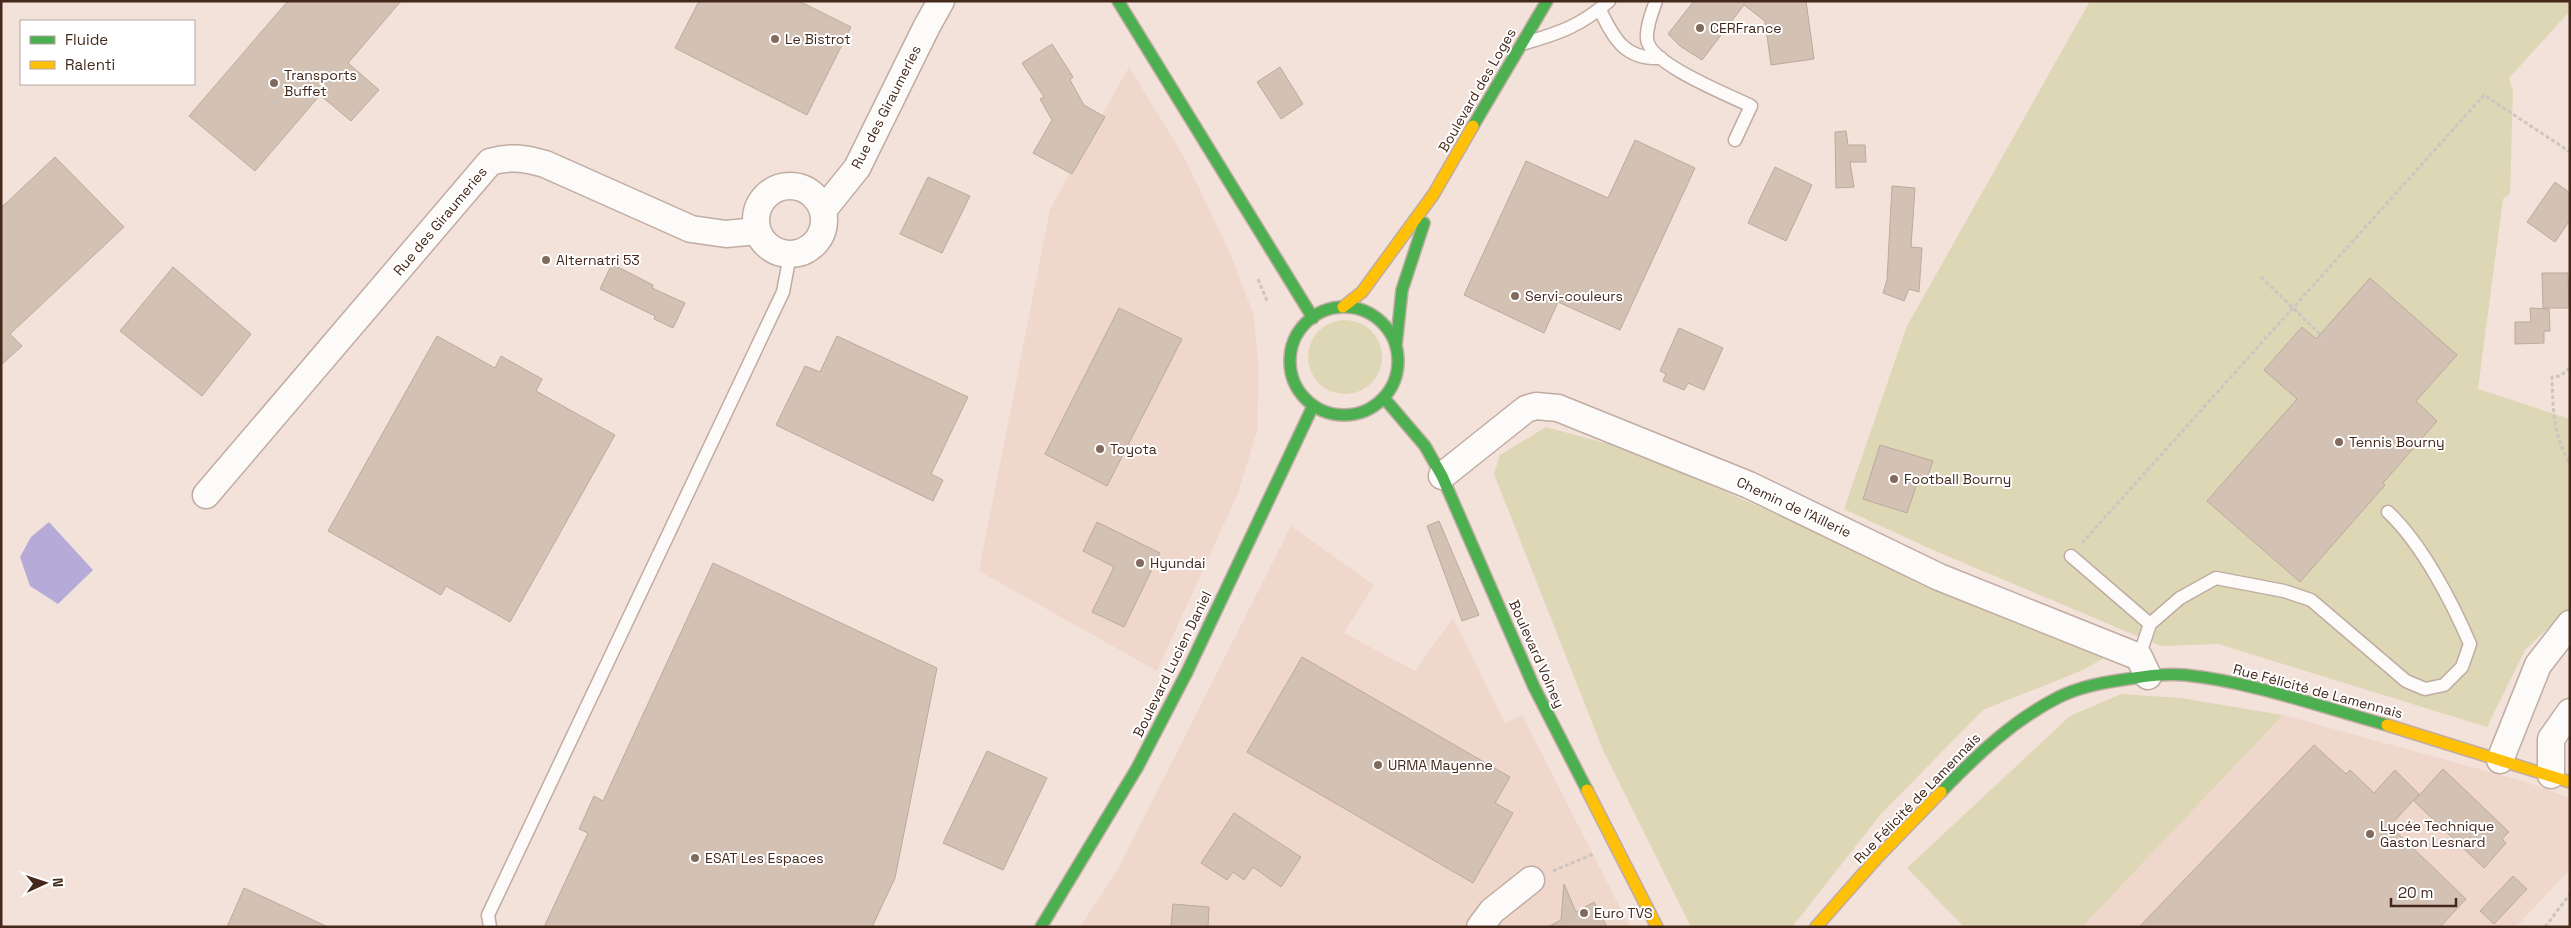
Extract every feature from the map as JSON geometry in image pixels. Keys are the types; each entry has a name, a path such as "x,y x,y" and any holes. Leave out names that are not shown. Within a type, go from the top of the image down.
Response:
{"main road":[{"path":"1118,1 1312,318"},
{"name":"Boulevard des Loges","path":"1343,307 1362,292 1433,195 1547,1"},
{"name":"Boulevard des Loges","path":"1396,346 1402,290 1433,195"},
{"path":"1343,307 1357,309 1376,318 1391,333 1396,346 1398,364 1394,383 1384,398 1372,408 1358,414 1335,414 1313,406 1301,394 1293,379 1290,362 1293,345 1300,330 1312,318 1327,310 1343,307"},
{"name":"Boulevard Volney","path":"1384,398 1425,446 1442,476 1534,686 1613,846 1657,927"},
{"name":"Boulevard Lucien Daniel","path":"1042,927 1137,768 1187,672 1313,406"},
{"name":"Rue Félicité de Lamennais","path":"1816,927 1876,859 1977,754 2018,722 2058,697 2144,666 2183,675 2233,682 2560,778"}],"street":[{"name":"Rue des Giraumeries","path":"824,209 857,168 941,1"},
{"name":"Rue des Giraumeries","path":"206,495 490,162 506,158 523,157 545,164 691,229 726,234 757,231"},
{"path":"791,185 811,191 824,209 824,231 811,248 790,255 770,248 757,231 757,209 770,191 791,185"},
{"name":"Chemin de l'Aillerie","path":"1442,476 1526,409 1536,406 1558,408 1749,485 1939,577 2144,666"},
{"path":"2500,760 2538,665 2570,624"},
{"path":"2560,778 2551,739 2570,712"},
{"path":"1480,927 1492,911 1532,880"}],"lane":[{"path":"1656,1 1647,39 1651,49 1672,67 1751,106 1735,140"},
{"path":"1520,44 1563,31 1588,20 1604,6 1616,41 1626,50 1646,59 1661,58"},
{"path":"490,927 488,915 783,292 790,255"},
{"path":"2144,666 2150,624 2180,598 2216,578 2284,591 2311,600 2406,681 2425,689 2444,684 2462,667 2470,644 2459,619 2407,530 2388,512"},
{"path":"2071,556 2150,624"}],"path":[{"path":"2071,556 2484,95 2570,152"},
{"path":"2261,278 2324,338"},
{"path":"2570,368 2560,376 2552,377 2552,386 2553,421 2564,455 2570,463"},
{"path":"1532,880 1613,846"},
{"path":"2545,927 2570,894"}],"shaded area":[{"path":"2090,1 2570,1 2570,11 2509,78 2513,91 2510,194 2503,199 2478,389 2570,419 2570,607 2525,650 2487,727 2218,644 2161,646 1933,550 1844,509 1907,326"},
{"path":"1129,67 1184,157 1229,251 1253,313 1259,367 1257,431 1238,493 1157,671 979,571 1050,209"},
{"path":"1345,320 1366,326 1376,336 1382,357 1376,378 1366,388 1345,394 1324,388 1314,378 1308,357 1314,336 1324,326"},
{"path":"1546,427 1630,450 2104,658 2083,670 1983,710 1881,814 1792,927 1691,927 1603,750 1494,474 1500,455"},
{"path":"49,522 93,570 58,604 30,586 20,557 31,537"},
{"path":"1291,526 1374,585 1344,633 1415,671 1453,618 1505,723 1522,715 1630,927 1080,927 1117,871"},
{"path":"2121,694 2181,698 2283,715 2082,927 1964,927 1907,868 2070,716"},
{"name":"Lycée Technique Gaston Lesnard","path":"2283,715 2526,782 2570,798 2570,869 2516,927 2082,927"}],"building":[{"name":"Transports Buffet","path":"288,1 401,1 348,63 379,90 351,121 320,95 255,171 189,116"},
{"path":"699,1 799,1 851,27 807,115 675,48"},
{"name":"CERFrance","path":"1694,1 1806,1 1814,59 1771,65 1765,21 1744,5 1702,60 1680,46 1668,34"},
{"path":"1052,44 1073,77 1070,80 1084,105 1105,117 1072,174 1033,153 1052,120 1040,99 1044,97 1022,63"},
{"path":"1280,67 1303,104 1281,119 1257,82"},
{"path":"1846,131 1848,145 1865,145 1866,162 1850,162 1854,187 1836,188 1835,132"},
{"path":"1635,140 1695,168 1620,330 1558,302 1544,333 1464,295 1526,161 1608,198"},
{"path":"55,157 124,227 10,334 22,346 1,365 1,208"},
{"path":"1775,167 1812,185 1786,241 1748,223"},
{"path":"928,177 970,196 942,253 900,234"},
{"path":"2555,182 2570,193 2570,220 2555,242 2527,222"},
{"path":"1892,186 1915,188 1911,247 1922,248 1919,292 1909,289 1904,301 1883,293 1887,280"},
{"path":"612,264 653,285 652,288 685,303 673,328 654,319 655,316 600,289"},
{"path":"173,267 251,334 202,396 120,331"},
{"path":"2542,273 2568,273 2569,308 2543,308"},
{"name":"Tennis Bourny","path":"2370,278 2457,355 2416,401 2437,421 2383,483 2385,485 2300,582 2207,501 2297,399 2264,370 2302,327 2316,339"},
{"path":"1119,308 1182,339 1107,486 1045,454"},
{"path":"2530,308 2549,309 2550,331 2544,331 2544,343 2515,344 2515,322 2531,322"},
{"path":"1679,328 1723,348 1704,390 1688,383 1684,390 1663,381 1666,374 1660,371"},
{"path":"437,336 495,368 501,356 542,379 536,391 615,435 510,622 446,586 441,595 328,531"},
{"path":"837,336 968,397 931,474 943,480 933,501 776,425 805,366 820,372"},
{"name":"Football Bourny","path":"1880,445 1933,461 1926,481 1919,478 1907,513 1863,499"},
{"path":"1439,521 1479,615 1462,621 1427,526"},
{"path":"1097,522 1160,553 1124,627 1092,612 1114,567 1083,551"},
{"path":"713,563 937,668 895,878 872,927 544,927 588,833 579,829 594,796 603,801"},
{"name":"URMA Mayenne","path":"1302,657 1510,777 1495,803 1513,813 1473,883 1247,752"},
{"path":"2314,745 2346,774 2350,770 2374,793 2395,770 2419,794 2390,826 2466,899 2440,927 2139,927"},
{"path":"987,751 1047,778 1003,870 943,843"},
{"path":"2443,769 2509,832 2502,839 2506,843 2484,868 2414,801"},
{"path":"1234,813 1301,857 1281,887 1253,867 1244,880 1233,872 1227,880 1201,863"},
{"path":"2513,876 2527,889 2494,924 2480,911"},
{"name":"Euro TVS","path":"1564,884 1576,912 1594,902 1607,927 1548,927 1561,920"},
{"path":"244,888 328,927 227,927"},
{"path":"1173,904 1209,907 1208,927 1171,927"}],"traffic: fast":[{"path":"1118,1 1313,318"},
{"path":"1473,126 1547,1"},
{"path":"1396,346 1402,290 1424,223"},
{"path":"1344,307 1365,311 1382,323 1394,340 1398,361 1394,382 1382,399 1365,411 1344,415 1323,411 1306,399 1294,382 1290,361 1294,340 1306,323 1323,311 1344,307"},
{"path":"1384,398 1425,446 1442,476 1534,687 1587,790"},
{"path":"1041,927 1137,768 1187,672 1313,406"},
{"path":"1941,792 1982,752 2026,716 2059,697 2089,686 2113,681 2169,675 2210,678 2261,689 2387,725"}],"traffic: slow":[{"path":"1343,307 1362,292 1433,195 1473,126"},
{"path":"2387,725 2570,782"},
{"path":"1587,790 1657,927"},
{"path":"1816,927 1876,859 1941,792"}],"place":[{"name":"CERFrance","path":"1700,28"},
{"name":"Le Bistrot","path":"775,39"},
{"name":"Transports Buffet","path":"274,83"},
{"name":"Alternatri 53","path":"546,260"},
{"name":"Servi-couleurs","path":"1515,296"},
{"name":"Tennis Bourny","path":"2339,442"},
{"name":"Toyota","path":"1100,449"},
{"name":"Football Bourny","path":"1894,479"},
{"name":"Hyundai","path":"1140,563"},
{"name":"URMA Mayenne","path":"1378,765"},
{"name":"Lycée Technique Gaston Lesnard","path":"2370,834"},
{"name":"ESAT Les Espaces","path":"695,858"},
{"name":"Euro TVS","path":"1584,913"}]}
